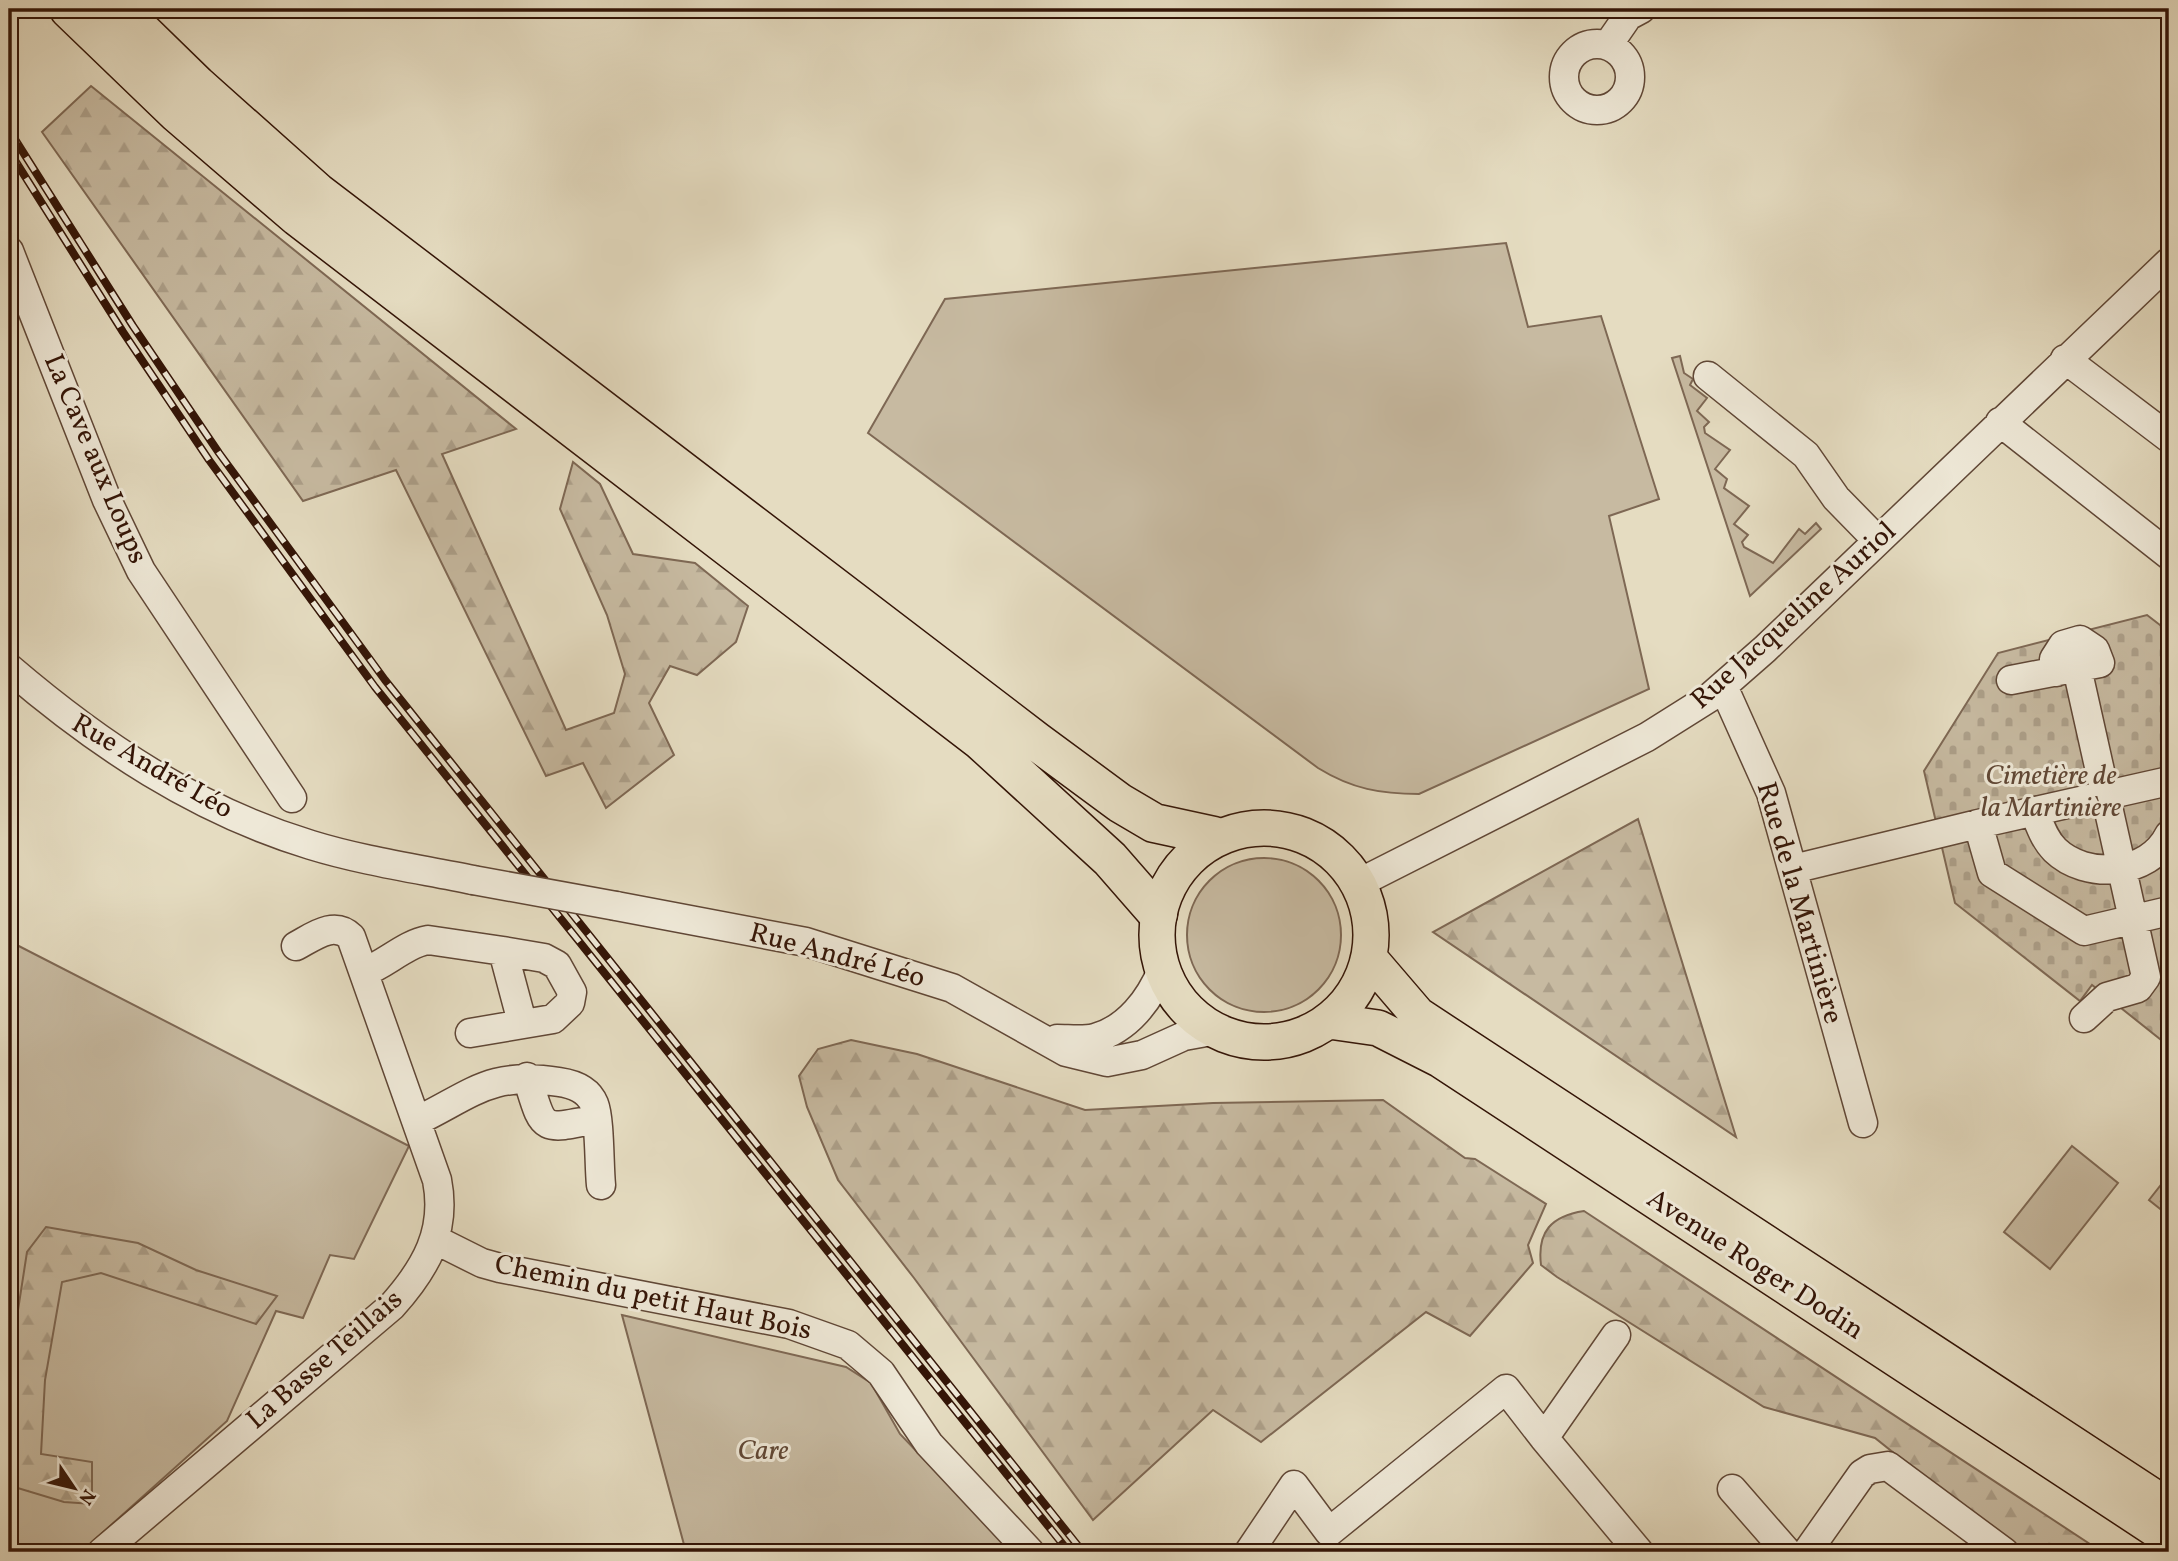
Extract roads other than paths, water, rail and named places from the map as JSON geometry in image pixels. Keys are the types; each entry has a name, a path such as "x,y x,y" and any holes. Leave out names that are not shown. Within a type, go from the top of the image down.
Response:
{"highway":[{"path":"69,9 177,113 298,217 989,748 1110,859 1158,915"},
{"path":"120,9 197,85 317,192 1036,741 1120,803 1154,823 1214,836"}],"main road":[{"path":"1273,826 1308,836 1335,856 1357,884 1372,927 1370,959 1348,1001 1329,1021 1304,1035 1274,1045 1238,1040 1192,1013 1177,996 1163,970 1157,932 1158,915 1179,869 1214,836 1236,828 1273,826"},
{"name":"Avenue Roger Dodin","path":"1370,959 1418,1015 2169,1507"},
{"name":"Avenue Roger Dodin","path":"1329,1021 1378,1028 1441,1060 2169,1538"}],"street":[{"path":"1608,45 1628,16 1641,9"},
{"name":"La Cave aux Loups","path":"9,251 107,500 141,571 292,798"},
{"name":"Rue Jacqueline Auriol","path":"1357,884 1647,737 1723,686 2169,262"},
{"path":"2065,359 2169,438"},
{"path":"1708,376 1806,455 1836,498 1877,540"},
{"path":"2000,422 2169,555"},
{"name":"Rue André Léo","path":"9,668 71,721 129,760 202,802 276,834 314,846 473,880 819,947 952,988 1066,1052 1107,1062 1142,1055 1184,1036 1217,1030"},
{"path":"2011,680 2067,670 2106,795 2134,920 2146,977 2138,988 2107,997 2084,1018"},
{"name":"Rue de la Martinière","path":"1723,686 1771,793 1863,1123"},
{"path":"1793,869 2169,781"},
{"path":"2034,811 2045,837 2056,851 2090,869 2122,868 2154,855 2169,835"},
{"path":"1978,824 1992,873 2084,931 2169,911"},
{"name":"La Basse Teillais","path":"102,1552 392,1306 422,1269 436,1240 442,1211 441,1197 417,1121 351,937 340,929 324,932 296,946"},
{"path":"364,972 380,966 418,942 428,940 544,958 557,965 572,992 564,1011 552,1019 470,1033"},
{"path":"503,951 522,1022"},
{"name":"Rue André Léo","path":"1046,1039 1094,1038 1110,1031 1142,1009 1163,970"},
{"path":"417,1121 480,1086 527,1077 573,1084 586,1092 594,1105 601,1185"},
{"path":"527,1077 541,1119 547,1126 554,1128 596,1119"},
{"name":"Chemin du petit Haut Bois","path":"436,1240 482,1263 500,1268 789,1324 848,1345 881,1373 929,1444 1030,1552"},
{"path":"1544,1438 1616,1335"},
{"path":"1249,1552 1294,1485 1337,1542 1506,1389 1639,1552"},
{"path":"1807,1552 1862,1474 1870,1469 1888,1466 2004,1552"},
{"path":"1732,1489 1787,1552"}],"railway":[{"path":"9,130 133,326 219,453 385,680 1083,1552"},
{"path":"9,151 123,332 209,460 375,687 1069,1552"}],"park label":[{"name":"Cimetière de la Martinière","path":"2051,792"},
{"name":"Care","path":"763,1451"}]}
